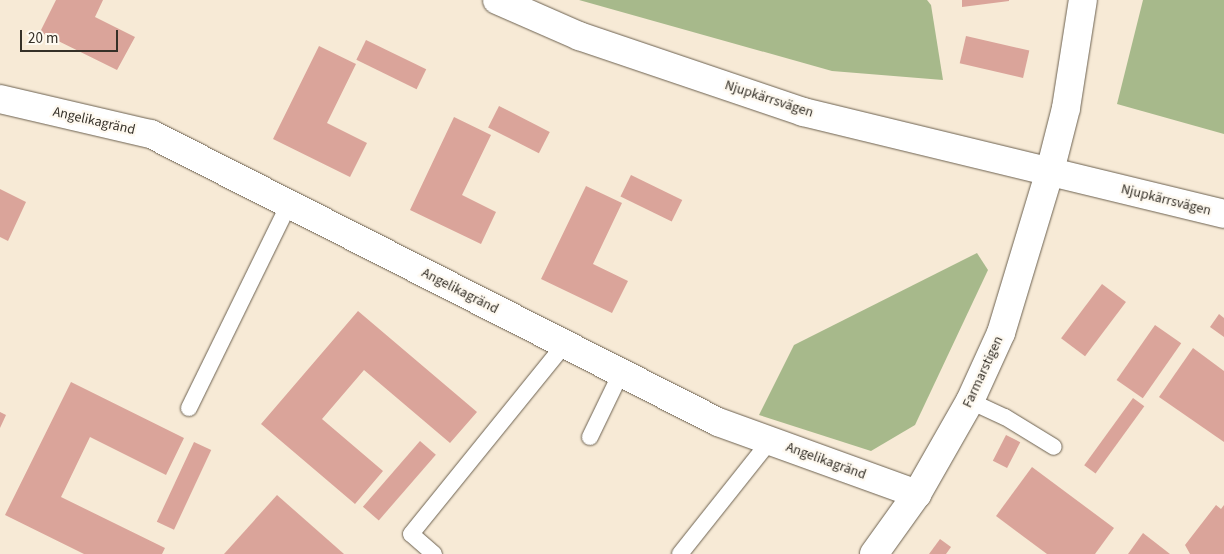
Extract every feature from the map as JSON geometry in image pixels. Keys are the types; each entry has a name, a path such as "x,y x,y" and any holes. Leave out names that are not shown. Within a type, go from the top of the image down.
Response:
{"street":[{"name":"Njupkärrsvägen","path":"497,0 580,36 803,112 1224,214"},
{"path":"1050,171 1066,108 1083,0"},
{"name":"Angelikagränd","path":"0,99 151,134 718,422 917,494"},
{"name":"Farmarstigen","path":"874,554 917,494 970,401 1001,332 1050,171"}],"lane":[{"path":"189,408 289,204"},
{"path":"434,554 411,534 565,344"},
{"path":"590,437 621,372"},
{"path":"970,401 1005,417 1054,447"},
{"path":"680,554 770,441"}],"green space":[{"path":"579,0 927,0 931,5 943,80 832,71"},
{"path":"1143,0 1224,0 1224,134 1117,104"},
{"path":"977,253 988,270 915,425 871,451 759,415 794,345"}],"building":[{"path":"56,0 103,0 95,17 135,37 117,70 40,32"},
{"path":"962,0 1009,0 1009,1 962,7"},
{"path":"966,36 1029,51 1023,78 960,63"},
{"path":"366,40 426,69 417,89 356,60"},
{"path":"319,46 356,64 327,123 367,143 350,177 273,139"},
{"path":"499,106 550,132 539,153 488,127"},
{"path":"454,117 491,135 462,195 496,212 481,244 410,210"},
{"path":"631,175 682,200 672,222 620,197"},
{"path":"586,186 622,203 593,264 628,281 612,313 541,279"},
{"path":"0,189 26,202 8,241 0,237"},
{"path":"1102,284 1126,302 1085,356 1061,338"},
{"path":"358,311 477,412 450,443 364,370 322,419 383,471 355,504 261,424"},
{"path":"1219,314 1224,318 1224,337 1210,327"},
{"path":"1155,325 1181,343 1143,398 1117,380"},
{"path":"1193,348 1224,371 1224,442 1159,397"},
{"path":"71,382 184,438 166,475 90,437 61,497 165,548 162,554 84,554 5,515"},
{"path":"1133,398 1144,406 1096,473 1084,465"},
{"path":"0,412 6,415 0,428"},
{"path":"1006,435 1020,442 1007,468 993,461"},
{"path":"420,441 436,455 379,520 363,507"},
{"path":"194,442 211,450 174,530 157,522"},
{"path":"1032,467 1114,528 1095,554 1047,554 996,516"},
{"path":"277,495 344,554 224,554"},
{"path":"1216,505 1221,509 1224,505 1224,554 1190,554 1185,545"},
{"path":"1143,533 1170,554 1128,554"},
{"path":"940,539 951,547 946,554 929,554"}]}
